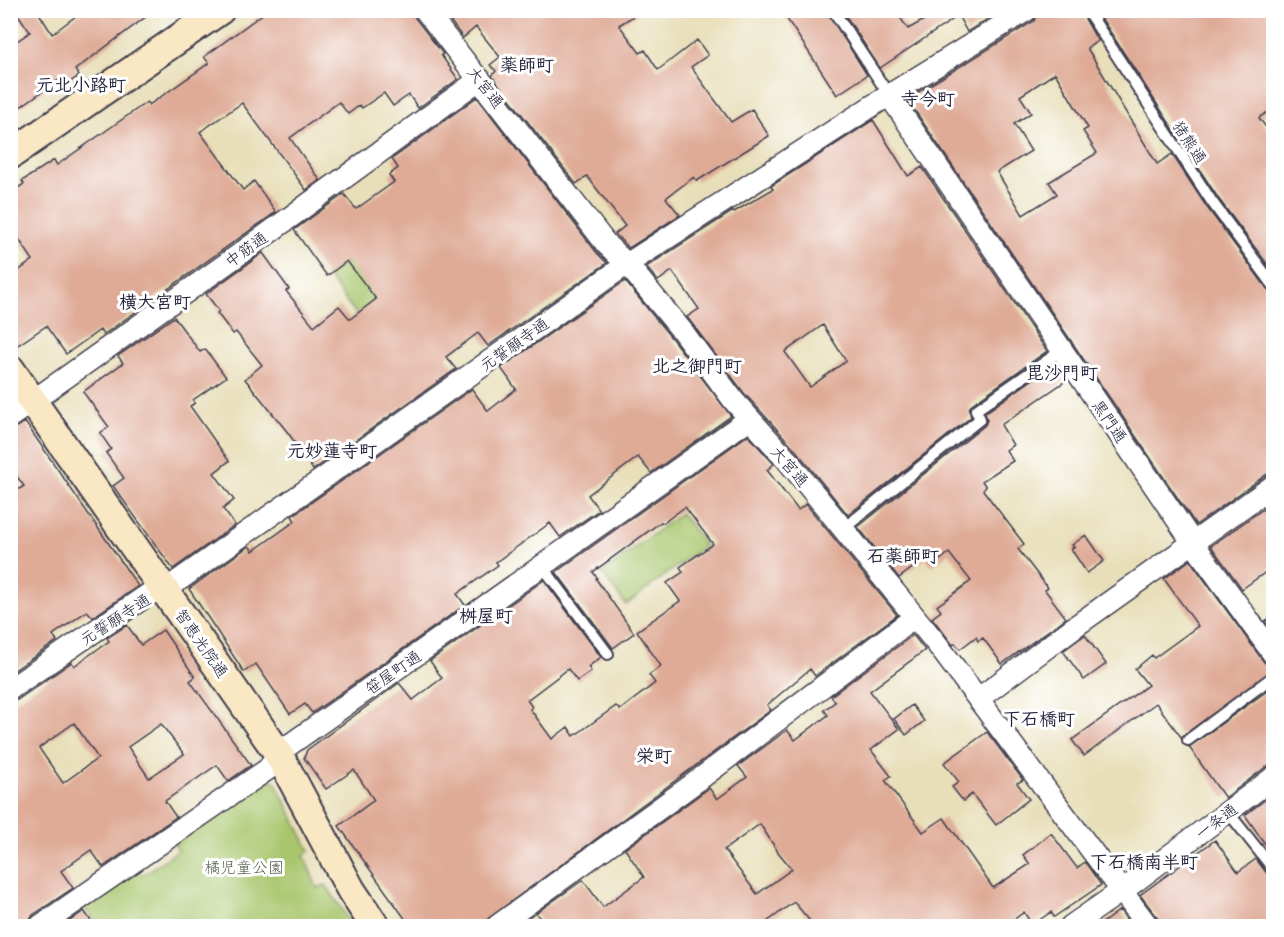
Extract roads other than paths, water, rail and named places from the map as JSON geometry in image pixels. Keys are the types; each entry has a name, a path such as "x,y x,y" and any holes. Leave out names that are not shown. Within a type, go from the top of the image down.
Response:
{"street":[{"path":"10,155 220,10"},
{"name":"大宮通","path":"425,10 607,245 627,264 749,419 786,460 915,617 1148,927"},
{"name":"元誓願寺通","path":"10,689 149,594 165,590 627,264 889,95 1027,10"},
{"name":"中筋通","path":"21,409 480,79"},
{"name":"黒門通","path":"889,95 1193,543 1274,655"},
{"name":"智恵光院通","path":"10,369 21,409 165,590 278,753 351,890 375,927"},
{"name":"笹屋町通","path":"40,927 268,769 278,753 749,419"},
{"path":"978,699 1073,628 1274,485"},
{"path":"497,927 711,771 915,617"},
{"name":"一条通","path":"1071,927 1274,777"}],"lane":[{"path":"833,10 889,95"},
{"name":"猪熊通","path":"1087,10 1212,202 1274,286"},
{"path":"843,530 980,419 976,410 1062,350"},
{"path":"543,567 608,654"},
{"path":"1188,740 1274,676"},
{"path":"1228,812 1274,870"}],"district":[{"name":"薬師町","path":"527,65"},
{"name":"元北小路町","path":"81,85"},
{"name":"寺今町","path":"928,99"},
{"name":"横大宮町","path":"155,302"},
{"name":"北之御門町","path":"697,366"},
{"name":"毘沙門町","path":"1062,373"},
{"name":"元妙蓮寺町","path":"332,451"},
{"name":"石薬師町","path":"903,556"},
{"name":"桝屋町","path":"486,616"},
{"name":"下石橋町","path":"1039,719"},
{"name":"栄町","path":"654,756"},
{"name":"下石橋南半町","path":"1144,862"}],"park label":[{"name":"橘児童公園","path":"244,867"}]}
